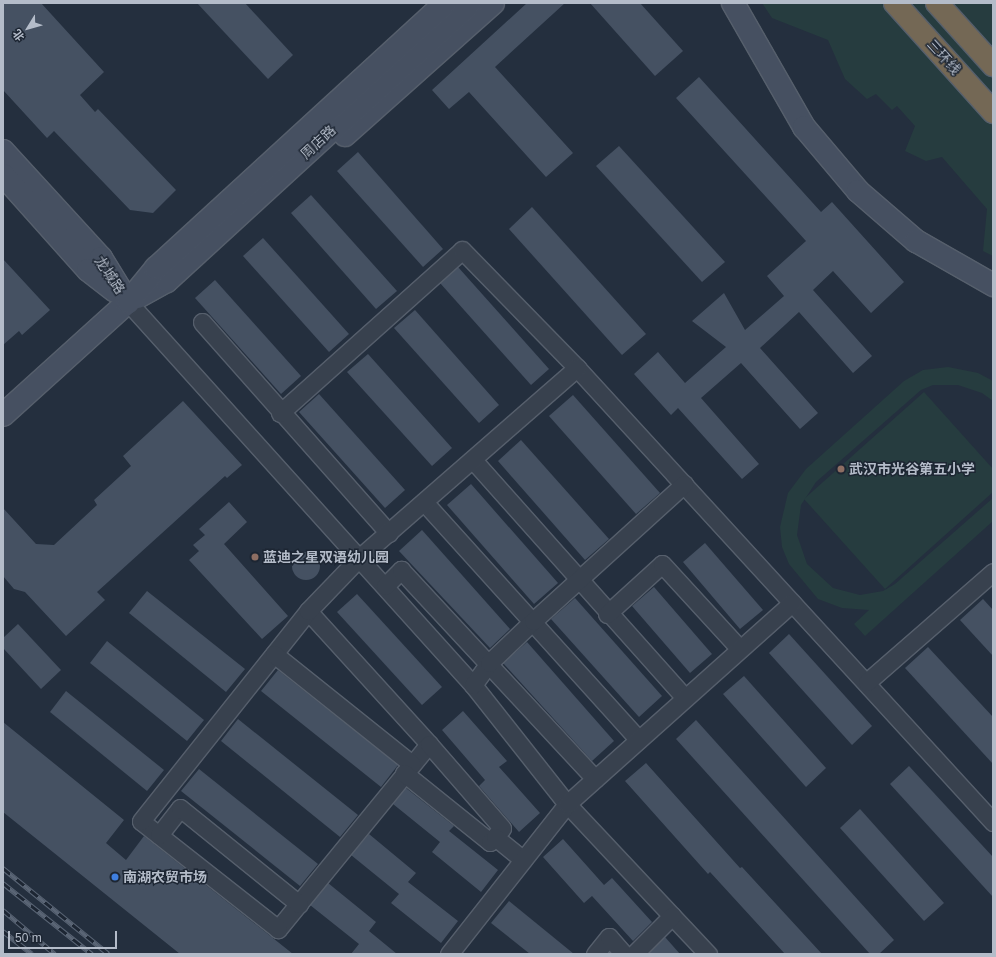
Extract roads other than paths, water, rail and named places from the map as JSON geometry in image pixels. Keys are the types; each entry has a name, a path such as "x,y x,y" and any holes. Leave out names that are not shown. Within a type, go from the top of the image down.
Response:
{"highway":[{"name":"三环线","path":"895,3 993,112"},
{"path":"937,3 993,65"}],"street":[{"path":"263,182 311,109 423,3"},
{"name":"周店路","path":"3,415 263,182 358,93 445,3"},
{"name":"周店路","path":"358,93 470,3"},
{"path":"263,182 373,112 493,3"},
{"path":"733,3 804,127 858,191 916,241 993,286"},
{"name":"龙城路","path":"3,151 101,258 128,302"},
{"name":"龙城路","path":"3,175 88,270 128,302"},
{"path":"280,413 462,250 577,368 867,682 993,822"},
{"path":"128,302 473,685 567,804 708,954"},
{"path":"202,322 280,413 389,533"},
{"path":"428,744 278,929 141,821 308,611 360,558 577,368"},
{"path":"473,460 579,579 607,614 684,697"},
{"path":"473,685 489,663 533,621 684,484"},
{"path":"424,502 638,739"},
{"path":"607,614 662,564 738,647"},
{"path":"385,586 401,570 489,663 595,779"},
{"path":"867,682 993,572"},
{"path":"449,954 567,804 738,647 792,602"},
{"path":"274,654 408,769 490,842 495,837 502,828 308,611"},
{"path":"159,835 180,808 299,904"},
{"path":"495,837 523,860"},
{"path":"634,954 672,916"},
{"path":"595,954 609,937 624,954"}],"railway":[{"path":"3,868 109,954"},
{"path":"3,883 92,954"},
{"path":"3,910 55,954"},
{"path":"3,931 32,954"}],"place":[{"name":"武汉市光谷第五小学","path":"841,469"},
{"name":"蓝迪之星双语幼儿园","path":"255,557"},
{"name":"南湖农贸市场","path":"115,877"}]}
